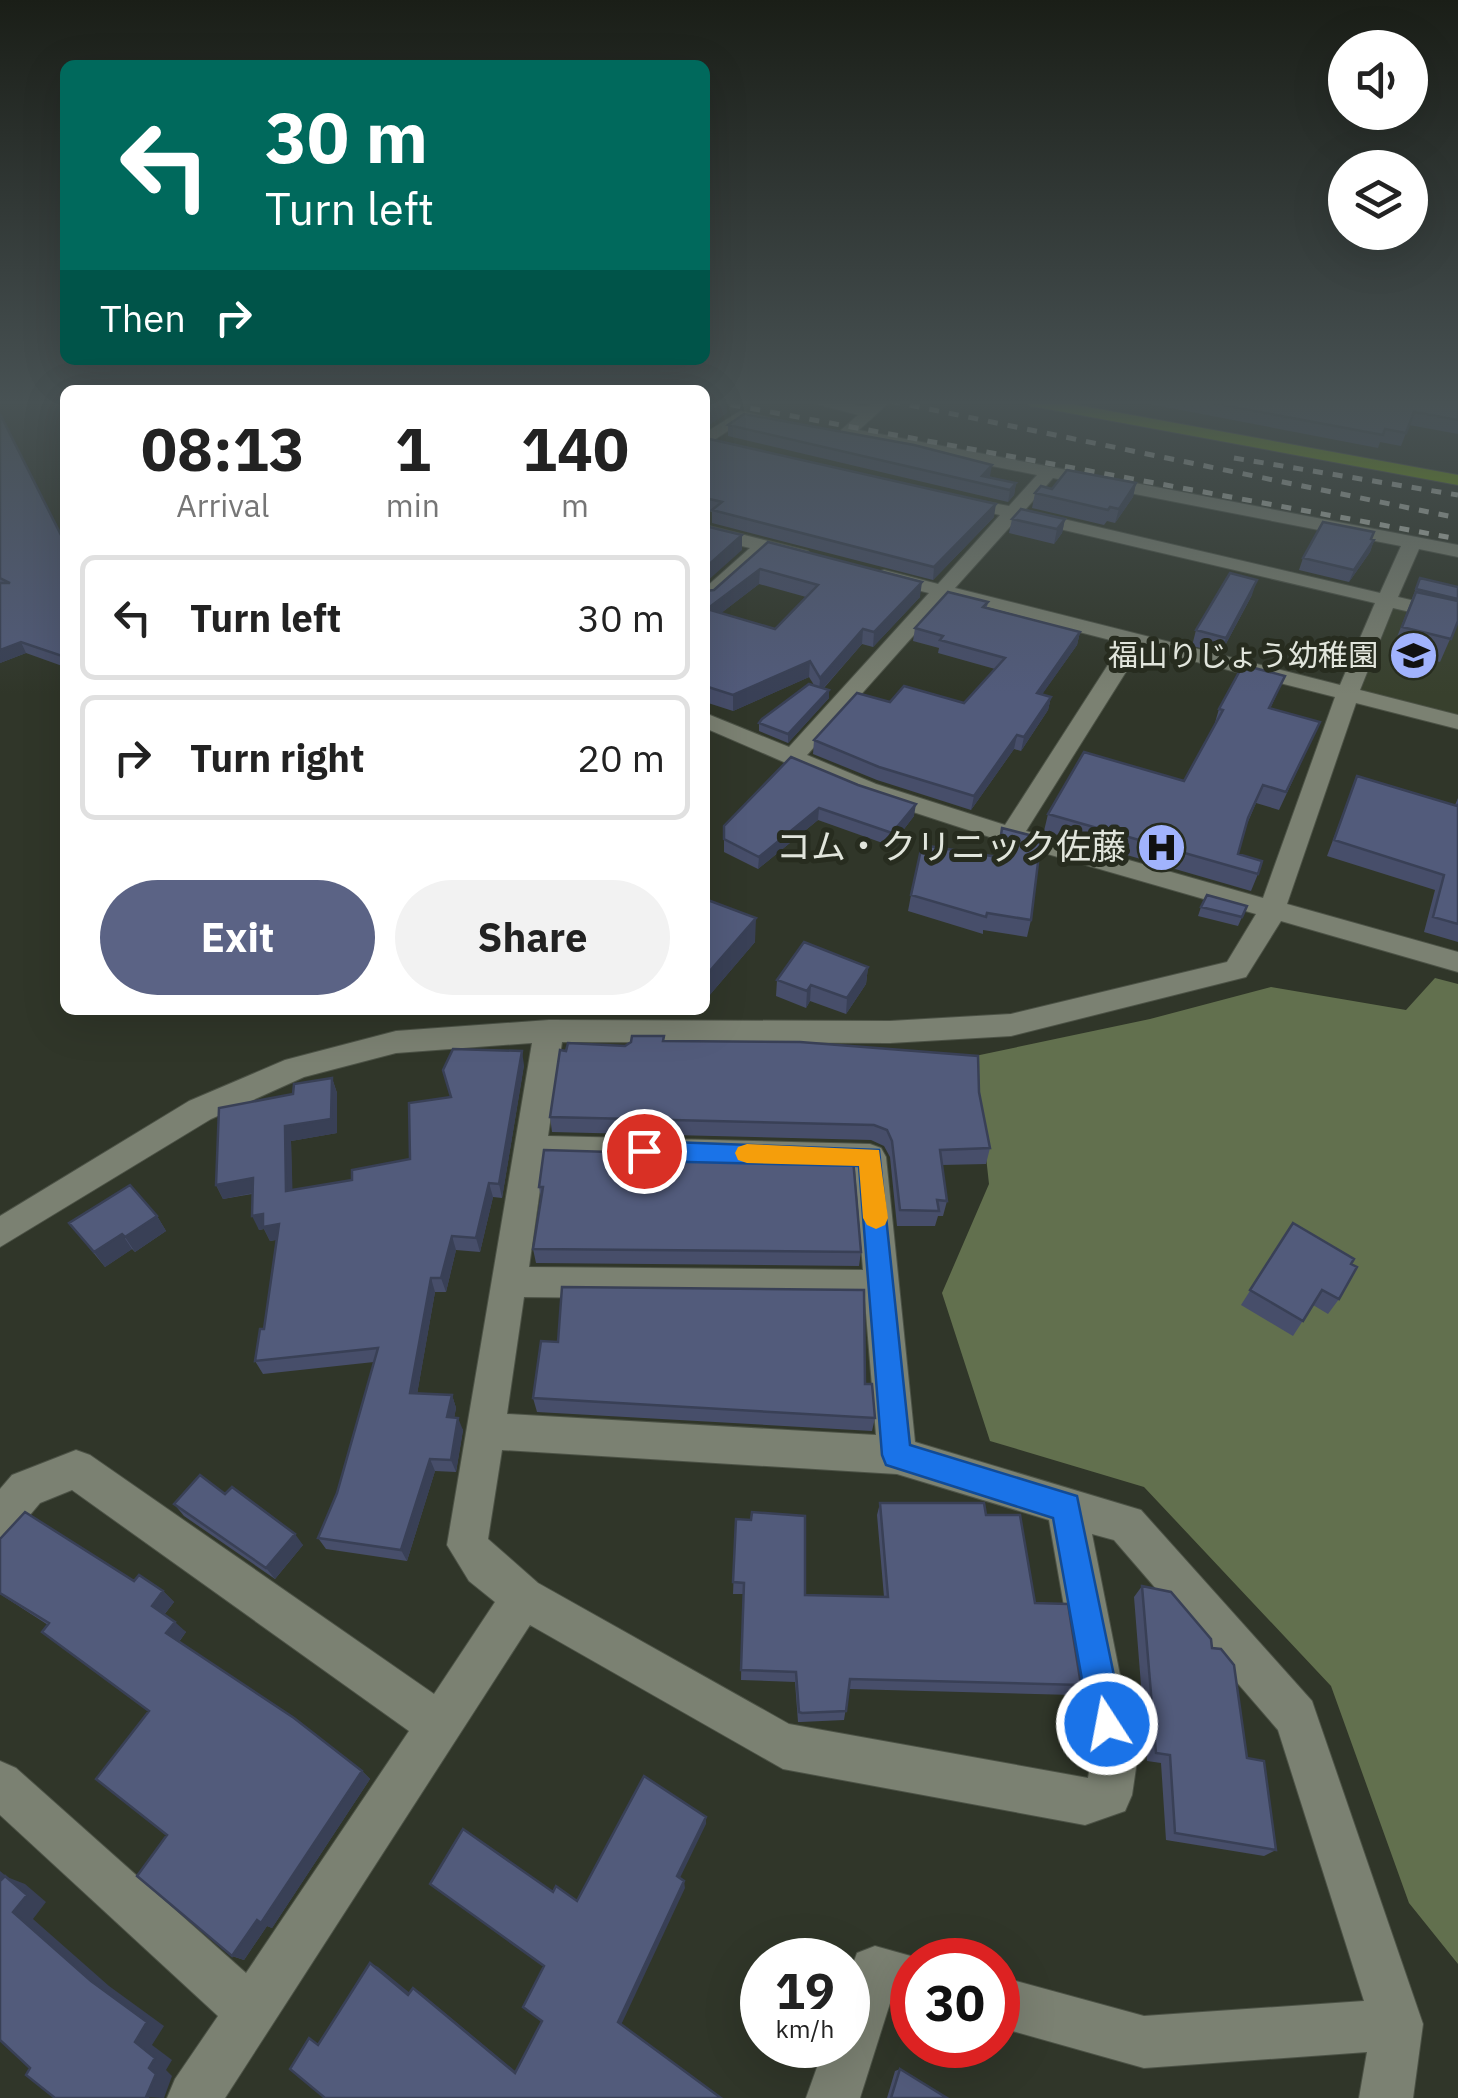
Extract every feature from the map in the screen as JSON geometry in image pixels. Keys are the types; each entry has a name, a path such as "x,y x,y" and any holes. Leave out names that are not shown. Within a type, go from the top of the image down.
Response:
{"street":[{"path":"956,499 1458,617"},
{"path":"792,758 1023,499"},
{"path":"1189,499 1458,550"},
{"path":"710,532 817,559"},
{"path":"0,1233 200,1110 296,1068 396,1042 549,1031 890,1032 1011,1025 1236,970 1248,961 1272,909 1348,693 1413,542"},
{"path":"710,594 764,546"},
{"path":"870,573 1458,722"},
{"path":"1011,835 1133,642"},
{"path":"710,722 867,789 1011,835 1458,962"},
{"path":"549,1031 486,1432 468,1517 467,1544 484,1566 523,1598 784,1746 1085,1802 1109,1796 1114,1760 1066,1506"},
{"path":"530,1148 870,1156 896,1455"},
{"path":"509,1282 882,1286"},
{"path":"486,1432 896,1455 1127,1524 1296,1717 1397,2024 1386,2098"},
{"path":"0,1520 26,1489 76,1470 438,1724"},
{"path":"194,2098 523,1598"},
{"path":"0,1784 250,2011"},
{"path":"832,2098 875,1971 890,1975"},
{"path":"1020,2008 1144,2042 1397,2024"}],"shaded area":[{"name":"福山りじょう幼稚園","path":"1388,604 1458,620 1458,719 1353,692"},
{"path":"1435,978 1458,984 1458,1964 1409,1903 1331,1686 1144,1487 990,1441 942,1293 989,1184 975,1056 1150,1019 1271,987 1406,1010"}],"building":[{"path":"0,499 43,499 60,533 60,655 21,642 0,650 0,583 10,583 0,578"},
{"path":"710,499 974,499 996,504 934,567 712,510 722,502"},
{"path":"1060,499 1126,499 1119,509"},
{"path":"1021,509 1065,519 1057,529 1012,519"},
{"path":"1323,522 1374,532 1374,540 1354,570 1303,558"},
{"path":"710,527 742,535 710,564"},
{"path":"768,542 922,582 874,632 863,629 820,678 810,661 733,695 710,688 710,610 775,629 818,585 760,569 710,607 710,590"},
{"path":"1230,573 1257,580 1226,638 1196,630"},
{"path":"1420,578 1458,587 1458,599 1416,589"},
{"path":"948,592 988,602 983,607 1080,632 1037,693 1051,697 1024,737 1017,735 974,796 879,767 814,740 857,693 890,702 904,686 964,703 1005,658 940,640 943,636 915,628"},
{"path":"1416,592 1458,601 1458,621 1451,639 1402,627"},
{"path":"1243,665 1285,676 1269,708 1320,722 1286,792 1263,785 1248,818 1238,854 1262,861 1258,874 1048,814 1084,752 1184,781"},
{"path":"809,684 829,690 788,734 759,723 762,719"},
{"path":"791,757 916,804 892,833 819,808 759,857 724,839 724,826"},
{"path":"1357,776 1458,804 1458,924 1433,917 1444,875 1334,840"},
{"path":"1002,828 1041,838 1031,920 987,913 986,917 911,895 922,845 998,857"},
{"path":"1207,895 1247,906 1242,917 1201,907"},
{"path":"710,901 756,918 710,971"},
{"path":"804,942 868,967 847,998 811,985 807,991 777,980"},
{"path":"632,1036 664,1036 663,1041 800,1042 978,1056 979,1092 990,1148 940,1150 947,1201 937,1200 939,1211 900,1210 892,1141 887,1130 874,1125 550,1117 560,1050 566,1051 568,1043 625,1046"},
{"path":"453,1049 522,1051 499,1184 489,1183 476,1238 452,1236 441,1278 431,1278 410,1393 452,1395 447,1417 458,1418 451,1460 430,1459 401,1550 318,1538 337,1493 378,1348 255,1361 260,1329 264,1329 279,1224 263,1227 263,1214 252,1216 253,1178 216,1185 219,1108 293,1094 294,1084 332,1078 331,1119 285,1126 286,1191 352,1180 352,1170 410,1159 409,1103 451,1097 443,1070"},
{"path":"544,1150 853,1159 861,1252 533,1249 543,1187 539,1187"},
{"path":"130,1185 157,1216 94,1252 69,1223"},
{"path":"1293,1223 1354,1259 1351,1264 1357,1267 1339,1299 1322,1290 1303,1321 1250,1290"},
{"path":"562,1287 864,1290 865,1384 872,1384 875,1418 533,1398 541,1341 558,1342"},
{"path":"200,1475 225,1494 232,1487 295,1534 266,1568 174,1504"},
{"path":"880,1503 984,1503 986,1515 1020,1515 1035,1603 1068,1604 1081,1685 850,1679 846,1711 802,1713 796,1672 741,1670 744,1583 733,1582 736,1519 751,1520 752,1512 805,1516 805,1595 888,1597"},
{"path":"25,1512 134,1581 139,1575 163,1591 152,1606 175,1622 166,1633 294,1718 362,1771 261,1923 257,1920 232,1956 137,1876 167,1835 96,1779 149,1711 42,1632 49,1623 0,1593 0,1539"},
{"path":"1142,1586 1171,1592 1211,1639 1212,1648 1221,1649 1234,1665 1247,1758 1264,1761 1276,1850 1175,1833 1170,1755 1156,1753"},
{"path":"644,1776 706,1817 677,1876 684,1881 618,2022 721,2098 325,2098 290,2069 309,2038 318,2045 370,1963 408,1995 413,1988 515,2073 542,2021 523,2007 544,1966 430,1884 463,1829 553,1892 556,1886 577,1901"},
{"path":"5,1876 27,1895 13,1912 91,1981 147,2022 135,2042 155,2058 149,2068 156,2074 146,2097 149,2098 55,2098 26,2075 30,2068 0,2040 0,1881"},
{"path":"900,2069 947,2098 891,2098"}],"railway":[{"path":"1241,499 1458,539"},
{"path":"1365,499 1458,518"}],"slow traffic":[{"path":"747,1153 870,1156 876,1218"}],"place":[{"name":"福山りじょう幼稚園","path":"1413,656"},
{"name":"コム・クリニック佐藤","path":"1161,847"}],"route":[{"path":"644,1151 870,1156 896,1455 1066,1506 1107,1724"}]}
